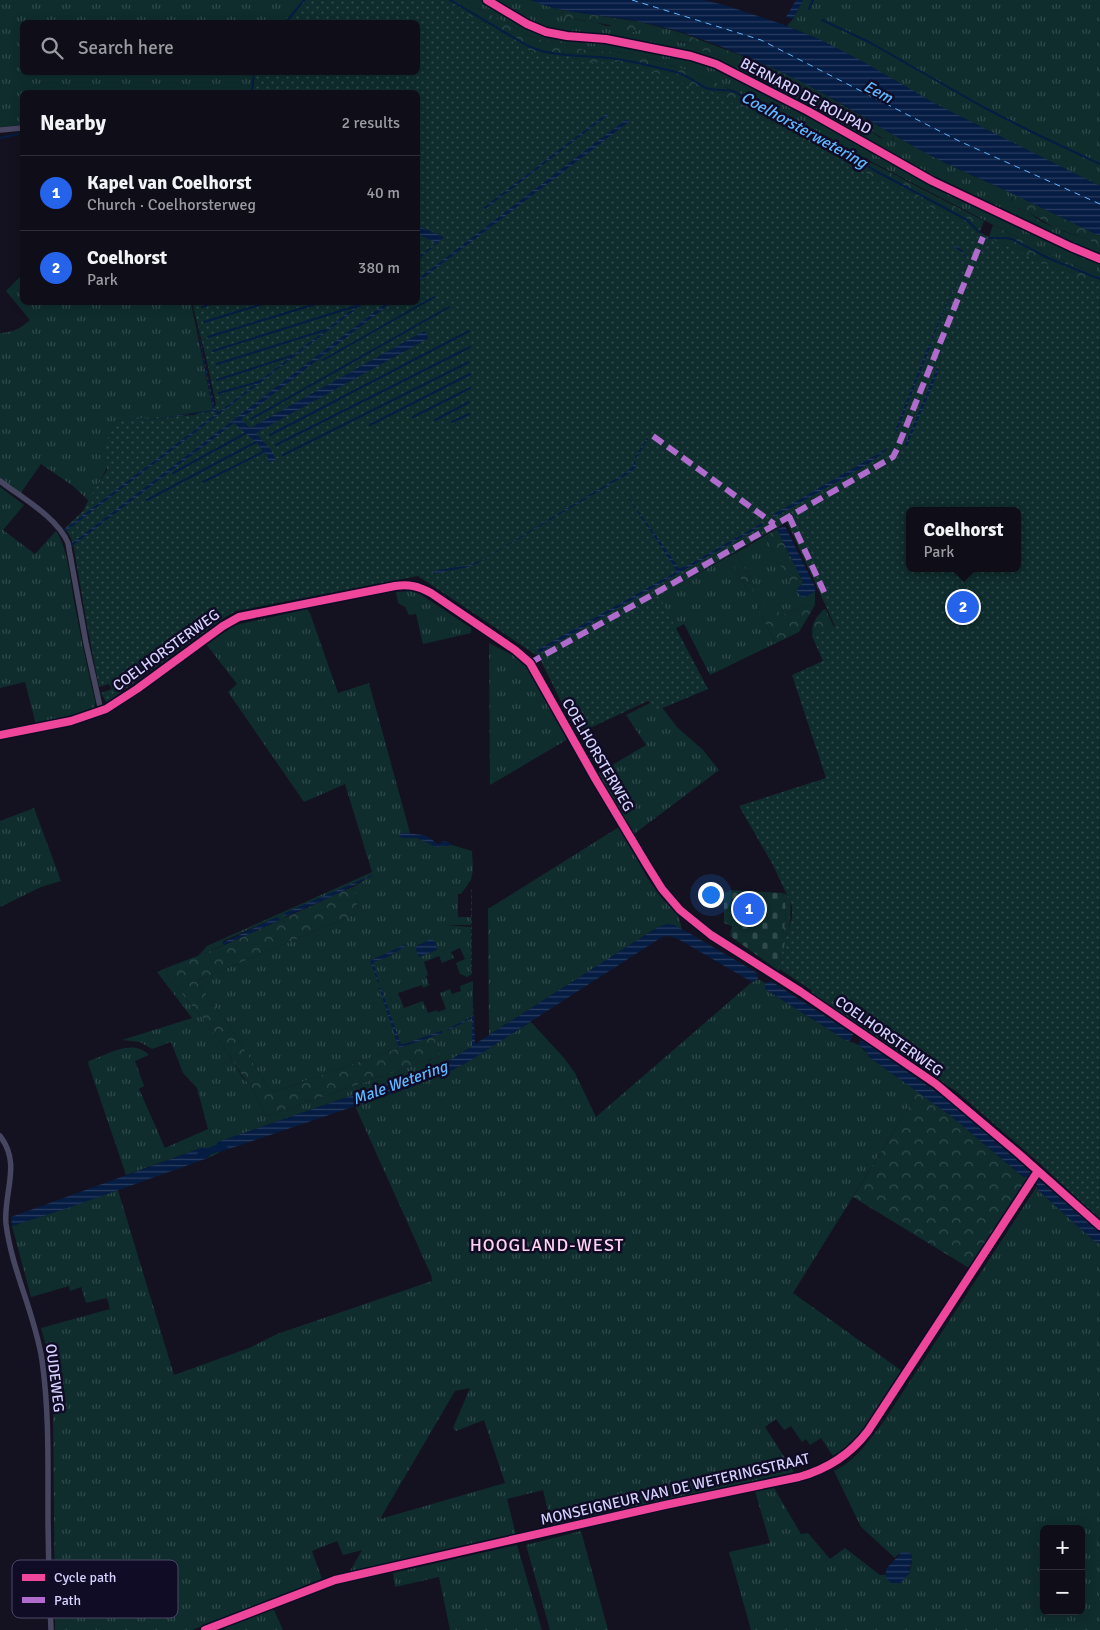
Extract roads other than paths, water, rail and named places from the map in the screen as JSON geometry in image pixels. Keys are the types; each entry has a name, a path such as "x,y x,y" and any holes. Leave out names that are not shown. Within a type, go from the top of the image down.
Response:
{"street":[{"path":"0,130 20,128"},
{"path":"0,481 55,522 68,542 86,643 101,711"},
{"name":"COELHORSTERWEG","path":"0,735 71,720 101,711 121,700 222,626 239,617 404,585 426,590 530,663 642,858 662,889 680,910 711,935 801,992 931,1080 959,1102 1100,1226"},
{"name":"OUDEWEG","path":"0,1136 6,1145 11,1160 6,1212 7,1231 38,1338 44,1377 48,1432 50,1560"},
{"name":"MONSEIGNEUR VAN DE WETERINGSTRAAT","path":"205,1630 335,1580 655,1507 799,1477 818,1472 833,1464 852,1450 868,1431 1038,1172"}],"water":[{"name":"Eem","path":"531,0 704,0 782,24 819,39 862,61 936,104 1100,186 1100,236 938,160 804,83 734,52 660,26 558,9"},
{"path":"796,0 803,0 793,19 786,17"},
{"path":"606,114 608,115 484,210 483,208"},
{"path":"625,120 630,121 420,280 420,277"},
{"path":"420,227 444,237 420,258 420,255 436,243 420,235"},
{"path":"954,245 961,249 964,252 965,257 963,253 953,247"},
{"path":"965,260 933,338 932,337"},
{"path":"358,305 361,305 65,532 64,530 83,515 217,413 214,411 121,424 213,410 196,320 215,409 219,412"},
{"path":"383,305 388,305 241,419 250,428 424,331 429,338 256,433 271,450 276,460 269,462 266,453 263,452 259,445 234,423 71,547 71,544"},
{"path":"929,344 931,345 897,431 895,430"},
{"path":"937,368 939,370 907,446 905,445"},
{"path":"649,437 635,460 636,467 631,472 476,564 433,574 433,571 470,565 482,560 627,472 633,466 636,455"},
{"path":"888,448 865,466 775,517 773,516 774,514"},
{"path":"621,487 679,568 692,563 762,523 763,525 539,653 537,650 676,572"},
{"path":"785,526 816,589 803,598 797,592 803,583 802,580 777,529"},
{"path":"401,833 422,835 439,844 443,841 452,845 437,847 417,838 402,838 398,835"},
{"path":"372,875 332,896 284,916 285,913"},
{"path":"472,890 472,974 471,972"},
{"path":"277,917 280,920 224,945 222,943"},
{"path":"667,924 682,929 754,971 758,974 758,979 752,982 678,939 670,936 662,937 471,1060 447,1073 411,1087 220,1152 218,1151 217,1142 428,1069 452,1059 472,1046 472,1018 446,1030 473,1016 472,982 475,1044 658,927"},
{"path":"433,940 436,943 437,950 419,957 415,947"},
{"path":"406,944 406,946 385,958 373,962 378,983 370,961"},
{"path":"771,981 853,1034 851,1040 847,1041 765,989 765,983"},
{"path":"379,988 381,988 401,1045 441,1031 442,1033 399,1048"},
{"path":"860,1041 863,1041 960,1110 1100,1233 1100,1244 1093,1240 1038,1190 1036,1181 1022,1176 951,1116 869,1057 865,1050 858,1045"},
{"path":"204,1147 209,1151 208,1158 12,1226 11,1217"},
{"path":"902,1552 912,1555 909,1574 900,1583 891,1583 886,1578 886,1569"}],"waterway":[{"path":"288,20 304,0"},
{"name":"Coelhorsterwetering","path":"450,0 537,50 640,63 677,72 706,88 733,91 840,148 874,170 967,220 979,232"},
{"path":"809,9 813,0"},
{"path":"822,20 869,42 983,107 1100,164"},
{"path":"252,90 254,75"},
{"path":"0,138 20,133"},
{"name":"Coelhorsterwetering","path":"989,238 1012,239 1048,258 1100,279"},
{"path":"420,305 434,297"},
{"path":"202,307 208,305"},
{"path":"204,322 259,305"},
{"path":"208,337 312,305"},
{"path":"213,351 359,305"},
{"path":"323,360 420,305"},
{"path":"251,419 449,307"},
{"path":"217,364 325,330"},
{"path":"270,435 469,331"},
{"path":"276,445 470,347"},
{"path":"217,380 291,356"},
{"path":"283,455 469,362"},
{"path":"370,425 470,374"},
{"path":"219,393 261,381"},
{"path":"413,417 470,388"},
{"path":"435,420 469,402"},
{"path":"452,422 469,414"},
{"path":"173,473 246,433"},
{"path":"147,500 256,442"},
{"path":"203,482 263,452"},
{"name":"Male Wetering","path":"201,1154 224,1146"}],"place":[{"name":"Coelhorst","path":"963,607"},
{"name":"Kapel van Coelhorst","path":"749,909"}],"district":[{"name":"HOOGLAND-WEST","path":"547,1245"}]}
